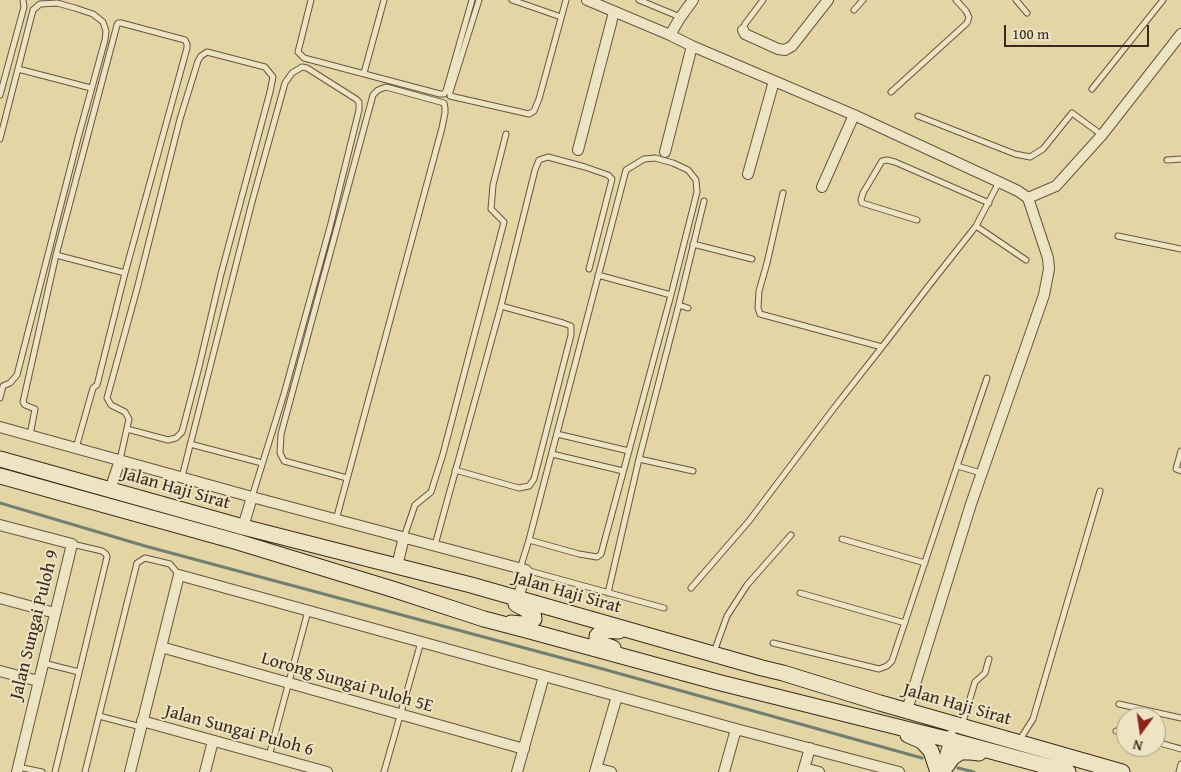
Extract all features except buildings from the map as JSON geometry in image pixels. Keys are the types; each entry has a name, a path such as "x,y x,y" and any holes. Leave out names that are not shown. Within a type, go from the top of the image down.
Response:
{"main road":[{"name":"Jalan Haji Sirat","path":"0,459 243,527 470,585 783,673 1122,772"},
{"name":"Jalan Haji Sirat","path":"0,476 238,542 484,619 717,682 950,740 1065,771"},
{"path":"470,585 524,607 533,613 534,619 529,623 522,624 484,619"},
{"path":"652,664 602,644 597,639 597,636 603,630 612,630 655,638"},
{"path":"847,714 922,741 931,751 940,772 960,752 972,752 1065,771"}],"street":[{"path":"587,0 854,115 1018,191 1028,198 1048,258 1049,269 1044,295 971,504 908,710"},
{"path":"670,35 693,0"},
{"path":"743,30 745,34 778,49 786,50 792,46 828,0"},
{"path":"578,150 614,12"},
{"path":"1028,198 1056,186 1102,135 1181,34"},
{"path":"665,152 692,46"},
{"path":"748,174 774,81"},
{"path":"822,187 854,115"},
{"path":"0,427 252,498 435,545 523,570 518,599"},
{"path":"110,490 120,460"},
{"path":"243,527 252,498"},
{"path":"0,526 72,544"},
{"path":"397,566 404,537"},
{"name":"Jalan Sungai Puloh 9","path":"18,770 72,544"},
{"path":"130,772 180,575 736,729 899,772"},
{"path":"0,598 55,613"},
{"name":"Lorong Sungai Puloh 5E","path":"161,647 524,749"},
{"path":"0,671 38,681"},
{"path":"517,772 544,676"},
{"path":"611,772 596,770 617,696"},
{"name":"Jalan Sungai Puloh 6","path":"142,724 269,756 288,767 327,772"},
{"path":"940,772 950,740 958,724"},
{"path":"724,772 736,729"},
{"path":"205,772 213,741"},
{"path":"810,748 804,770 819,772"}],"lane":[{"path":"0,95 24,7 23,0"},
{"path":"310,0 298,52 304,58 440,94 444,94 446,91 472,0"},
{"path":"364,73 384,0"},
{"path":"479,0 450,96 529,114 534,110 539,99 566,0"},
{"path":"512,0 560,17"},
{"path":"639,0 680,18"},
{"path":"743,30 745,24 762,0"},
{"path":"854,10 863,0"},
{"path":"890,92 967,24 969,17 956,0"},
{"path":"1016,0 1027,13"},
{"path":"1092,89 1163,0"},
{"path":"0,139 33,10 40,4 57,3 93,14 103,22 106,31 105,40 17,375 10,383 1,386 0,398"},
{"path":"30,435 35,409 25,406 23,402 56,255 117,25 121,23 185,40 187,48 124,273 97,385 93,388 76,448"},
{"path":"120,460 129,419 125,412 112,405 107,398 180,119 198,61 207,52 266,67 273,77 270,92 221,274 182,432 176,438 168,440 127,429"},
{"path":"182,477 284,83 292,73 302,67 308,68 356,99 359,102 360,110 284,394 252,498"},
{"path":"18,69 92,88"},
{"path":"336,520 445,113 444,103 386,87 378,90 373,95 281,434 280,453 284,461 347,478"},
{"path":"918,116 1015,154 1030,157 1043,149 1072,113 1102,135"},
{"path":"404,537 415,505 431,492 443,454 504,222 491,209 494,185 506,134"},
{"path":"435,545 539,160 548,157 586,167 608,175 612,179 589,269"},
{"path":"529,540 579,554 597,557 601,554 697,192 696,180 688,170 655,158 644,159 626,170 529,540 523,570 664,608"},
{"path":"1167,160 1181,159"},
{"path":"917,220 862,203 863,193 882,161 895,162 989,203"},
{"path":"691,588 749,522 834,408 976,226 999,182"},
{"path":"784,193 767,263 758,291 760,314 882,347"},
{"path":"608,593 639,459 704,201"},
{"path":"976,226 1026,260"},
{"path":"1118,236 1181,250"},
{"path":"694,244 752,259"},
{"path":"56,255 124,273"},
{"path":"598,276 671,295"},
{"path":"679,305 688,308"},
{"path":"455,470 519,488 529,486 534,479 571,336 571,326 501,306"},
{"path":"772,643 879,669 887,666 892,661 987,378"},
{"path":"557,434 629,451"},
{"path":"190,444 262,463"},
{"path":"1181,451 1176,469 1181,471"},
{"path":"552,454 624,471"},
{"path":"639,459 693,471"},
{"path":"958,466 982,473"},
{"path":"1018,741 1033,719 1100,491"},
{"path":"714,654 727,616 747,585 791,535"},
{"path":"842,539 925,563"},
{"path":"55,772 106,557 106,554 102,551 72,544"},
{"path":"85,772 137,563 145,558 164,562 170,564 180,575"},
{"path":"800,593 905,622"},
{"path":"269,756 308,611"},
{"path":"384,772 421,642"},
{"path":"958,724 975,682 985,673 989,659"},
{"path":"43,663 79,672"},
{"path":"1120,704 1181,718"},
{"path":"99,716 142,724"},
{"path":"1166,745 1181,749"},
{"path":"1179,772 1181,764"},
{"path":"18,770 42,772"}],"waterway":[{"path":"0,503 145,546 603,669 922,758"},
{"path":"958,768 974,772"}]}
